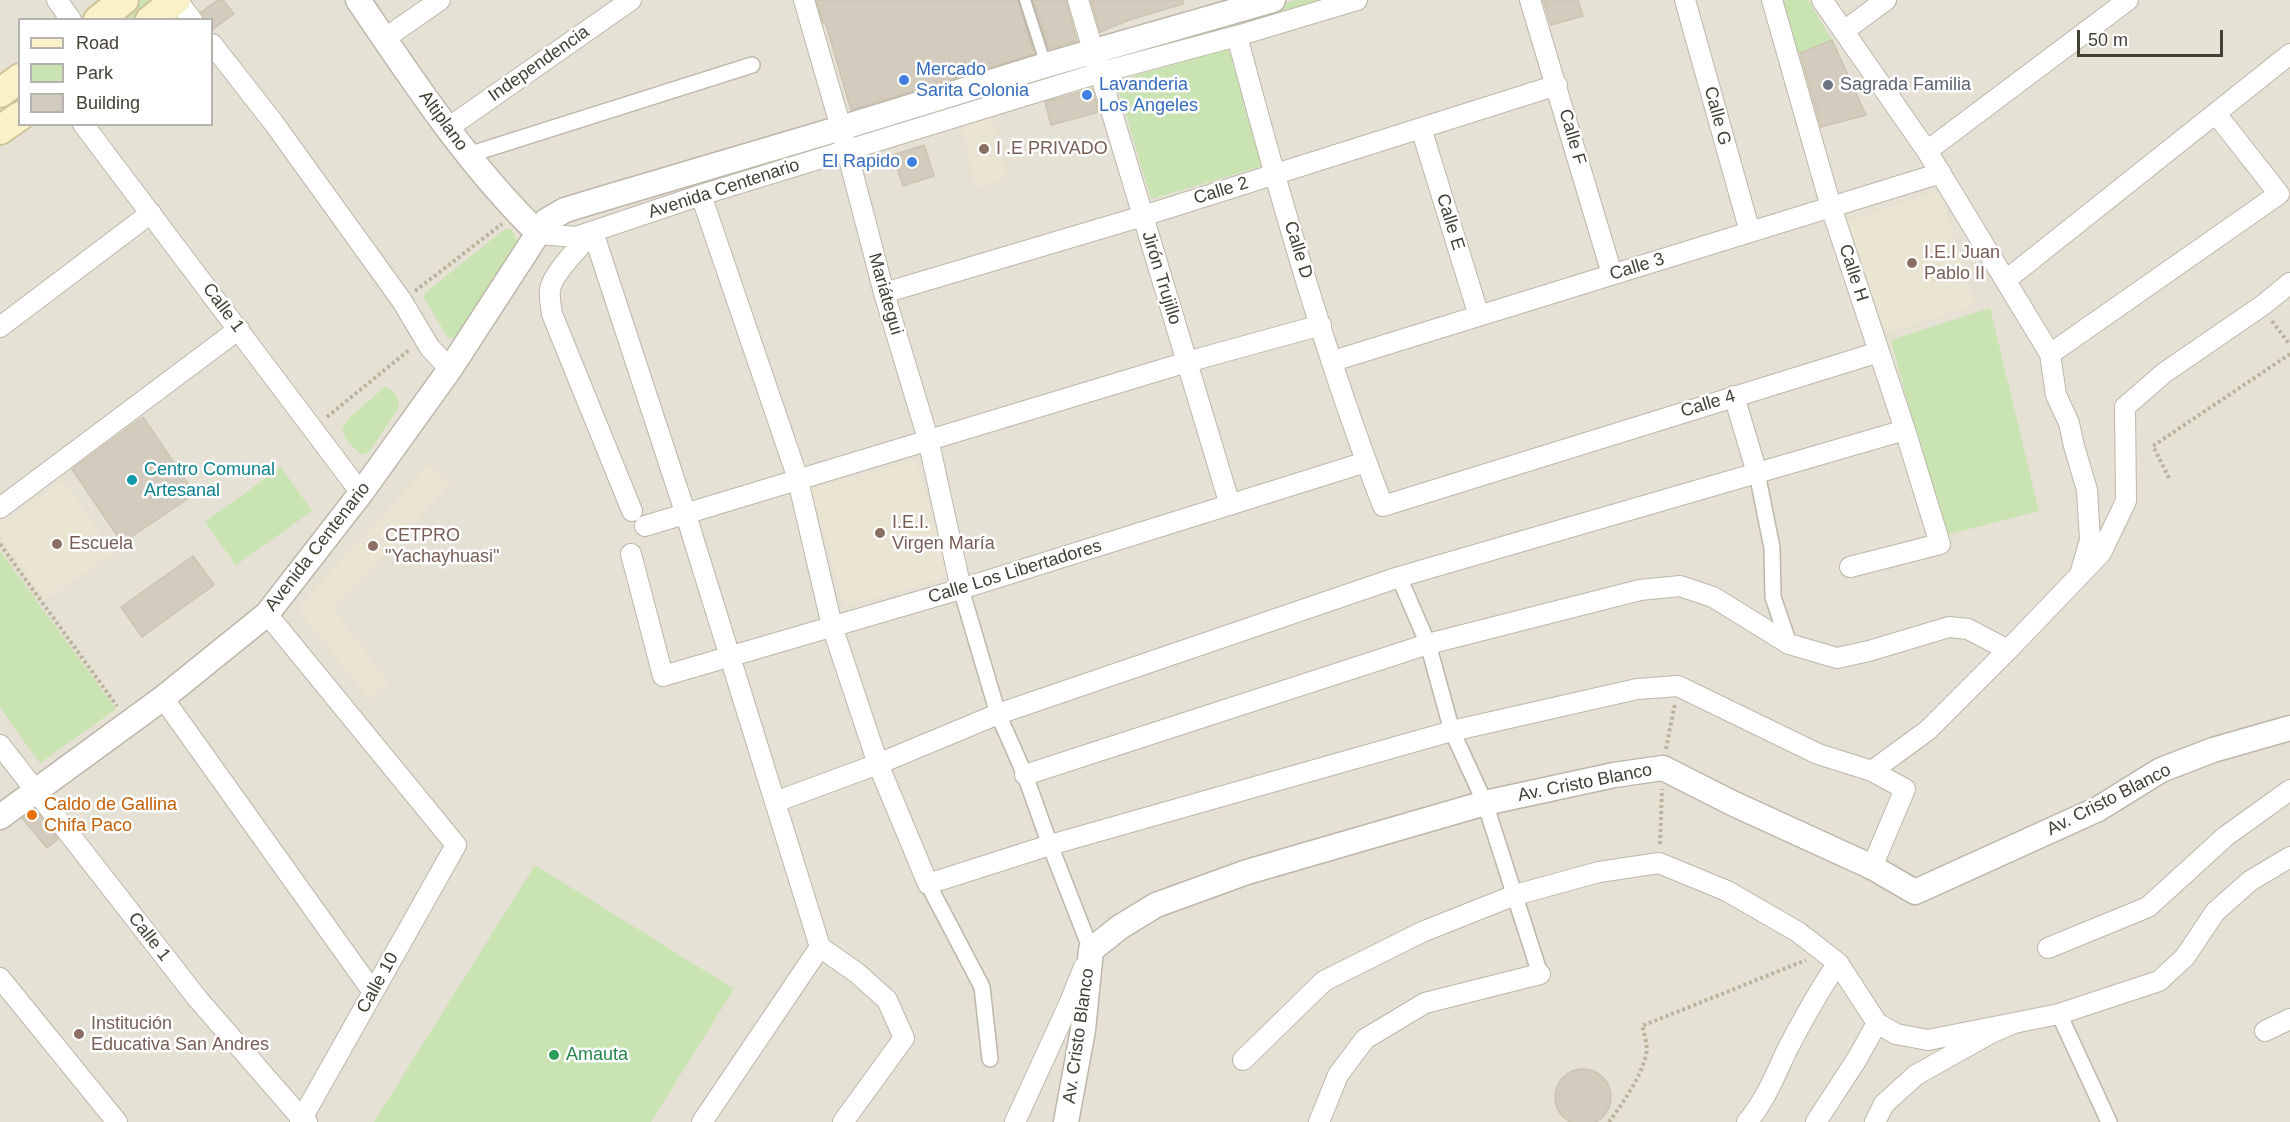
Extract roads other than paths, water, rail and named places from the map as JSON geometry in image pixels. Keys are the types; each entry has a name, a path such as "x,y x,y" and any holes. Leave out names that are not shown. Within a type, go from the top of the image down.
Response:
{"main road":[{"path":"101,18 124,0"},
{"path":"153,18 177,0"},
{"path":"0,93 18,80"},
{"path":"0,130 18,117"}],"street":[{"path":"57,0 70,18"},
{"path":"177,0 190,18"},
{"name":"Altiplano","path":"358,0 468,155 517,213 539,234"},
{"path":"384,39 440,0"},
{"name":"Independencia","path":"448,128 631,0"},
{"name":"Mariátegui","path":"804,0 884,293 929,441 961,589"},
{"name":"Jirón Trujillo","path":"1078,0 1230,505"},
{"name":"Avenida Centenario","path":"0,816 163,698 267,614 361,493 450,369 546,221 565,210 843,140 1096,62 1228,7 1273,0"},
{"name":"Avenida Centenario","path":"539,234 576,237 593,232 701,195 1046,64 1096,62 1237,36 1357,0"},
{"name":"Calle F","path":"1530,0 1612,274"},
{"name":"Calle G","path":"1685,0 1750,232"},
{"name":"Calle H","path":"1772,0 1831,207 1940,544 1850,567"},
{"path":"1822,0 1928,151 2050,354 2056,395 2069,423 2087,490 2090,540 2081,573"},
{"path":"1844,31 1886,0"},
{"path":"1928,151 2128,0"},
{"name":"Calle D","path":"1237,36 1275,174 1366,462"},
{"path":"213,45 273,122 402,302 430,348 450,369"},
{"path":"2006,280 2290,54"},
{"path":"468,155 752,65"},
{"name":"Calle 2","path":"884,293 1143,216 1557,85"},
{"path":"2050,354 2279,194 2217,114"},
{"name":"Calle 1","path":"85,126 361,493"},
{"name":"Calle E","path":"1421,128 1479,316"},
{"name":"Calle 3","path":"1333,361 1941,173"},
{"path":"701,195 798,481 832,626 878,764 928,884 982,987 990,1059"},
{"path":"0,327 151,213"},
{"path":"593,232 556,275 550,288 552,308 639,518 686,515 1186,362 1321,325"},
{"path":"593,232 686,515 820,947 857,973 887,1000 904,1038 843,1122"},
{"path":"1872,771 1928,730 2101,553 2126,501 2125,407 2164,373 2290,284"},
{"path":"0,508 239,329"},
{"name":"Calle 4","path":"1366,462 1383,506 1879,352"},
{"path":"1734,396 1758,473 1772,548 1773,597 1789,644"},
{"path":"775,802 878,764 998,714 1399,577 1905,430"},
{"name":"Calle Los Libertadores","path":"631,554 663,676 961,589 1366,462"},
{"path":"1319,1122 1338,1075 1365,1039 1425,1003 1540,974 1485,803 1452,731 1428,644 1399,577"},
{"path":"1025,775 1428,644 1640,590 1680,586 1713,597 1789,644 1837,658 1949,627 1968,629 2008,650"},
{"path":"961,589 998,714 1025,775 1091,950 1070,1002 1015,1122"},
{"name":"Calle 10","path":"267,614 456,845 303,1121"},
{"path":"928,884 1050,845 1452,731 1637,689 1678,686 1818,754 1872,771 1905,789 1872,867"},
{"path":"163,698 373,992"},
{"name":"Av. Cristo Blanco","path":"1066,1122 1083,1030 1091,950 1120,927 1156,905 1247,872 1485,803 1614,775 1663,768 1732,803 1872,867 1915,892 2098,809 2161,770 2213,750 2290,728"},
{"name":"Calle 1","path":"0,745 197,998 303,1121"},
{"path":"2048,948 2148,907 2226,836 2290,790"},
{"path":"1243,1060 1324,981 1422,932 1515,895 1599,872 1659,863 1727,891 1798,932 1831,958 1877,1023 1896,1034 1928,1040 2059,1014 2159,981 2185,957 2215,912 2250,881 2290,857"},
{"path":"702,1122 820,947"},
{"path":"1747,1122 1768,1089 1831,958"},
{"path":"0,978 117,1122"},
{"path":"2059,1014 2109,1122"},
{"path":"2265,1031 2290,1019"},
{"path":"1816,1122 1857,1059 1877,1023"},
{"path":"1875,1122 1884,1104 1916,1075 1991,1033 2014,1023"}],"lane":[{"path":"1025,0 1046,64"}],"place":[{"name":"Mercado Sarita Colonia","path":"904,80"},
{"name":"Sagrada Familia","path":"1828,85"},
{"name":"Lavanderia Los Angeles","path":"1087,95"},
{"name":"I .E PRIVADO","path":"984,149"},
{"name":"El Rapido","path":"912,162"},
{"name":"I.E.I Juan Pablo II","path":"1912,263"},
{"name":"Centro Comunal Artesanal","path":"132,480"},
{"name":"I.E.I. Virgen María","path":"880,533"},
{"name":"Escuela","path":"57,544"},
{"name":"CETPRO \"Yachayhuasi\"","path":"373,546"},
{"name":"Caldo de Gallina Chifa Paco","path":"32,815"},
{"name":"Institución Educativa San Andres","path":"79,1034"},
{"name":"Amauta","path":"554,1055"}]}
